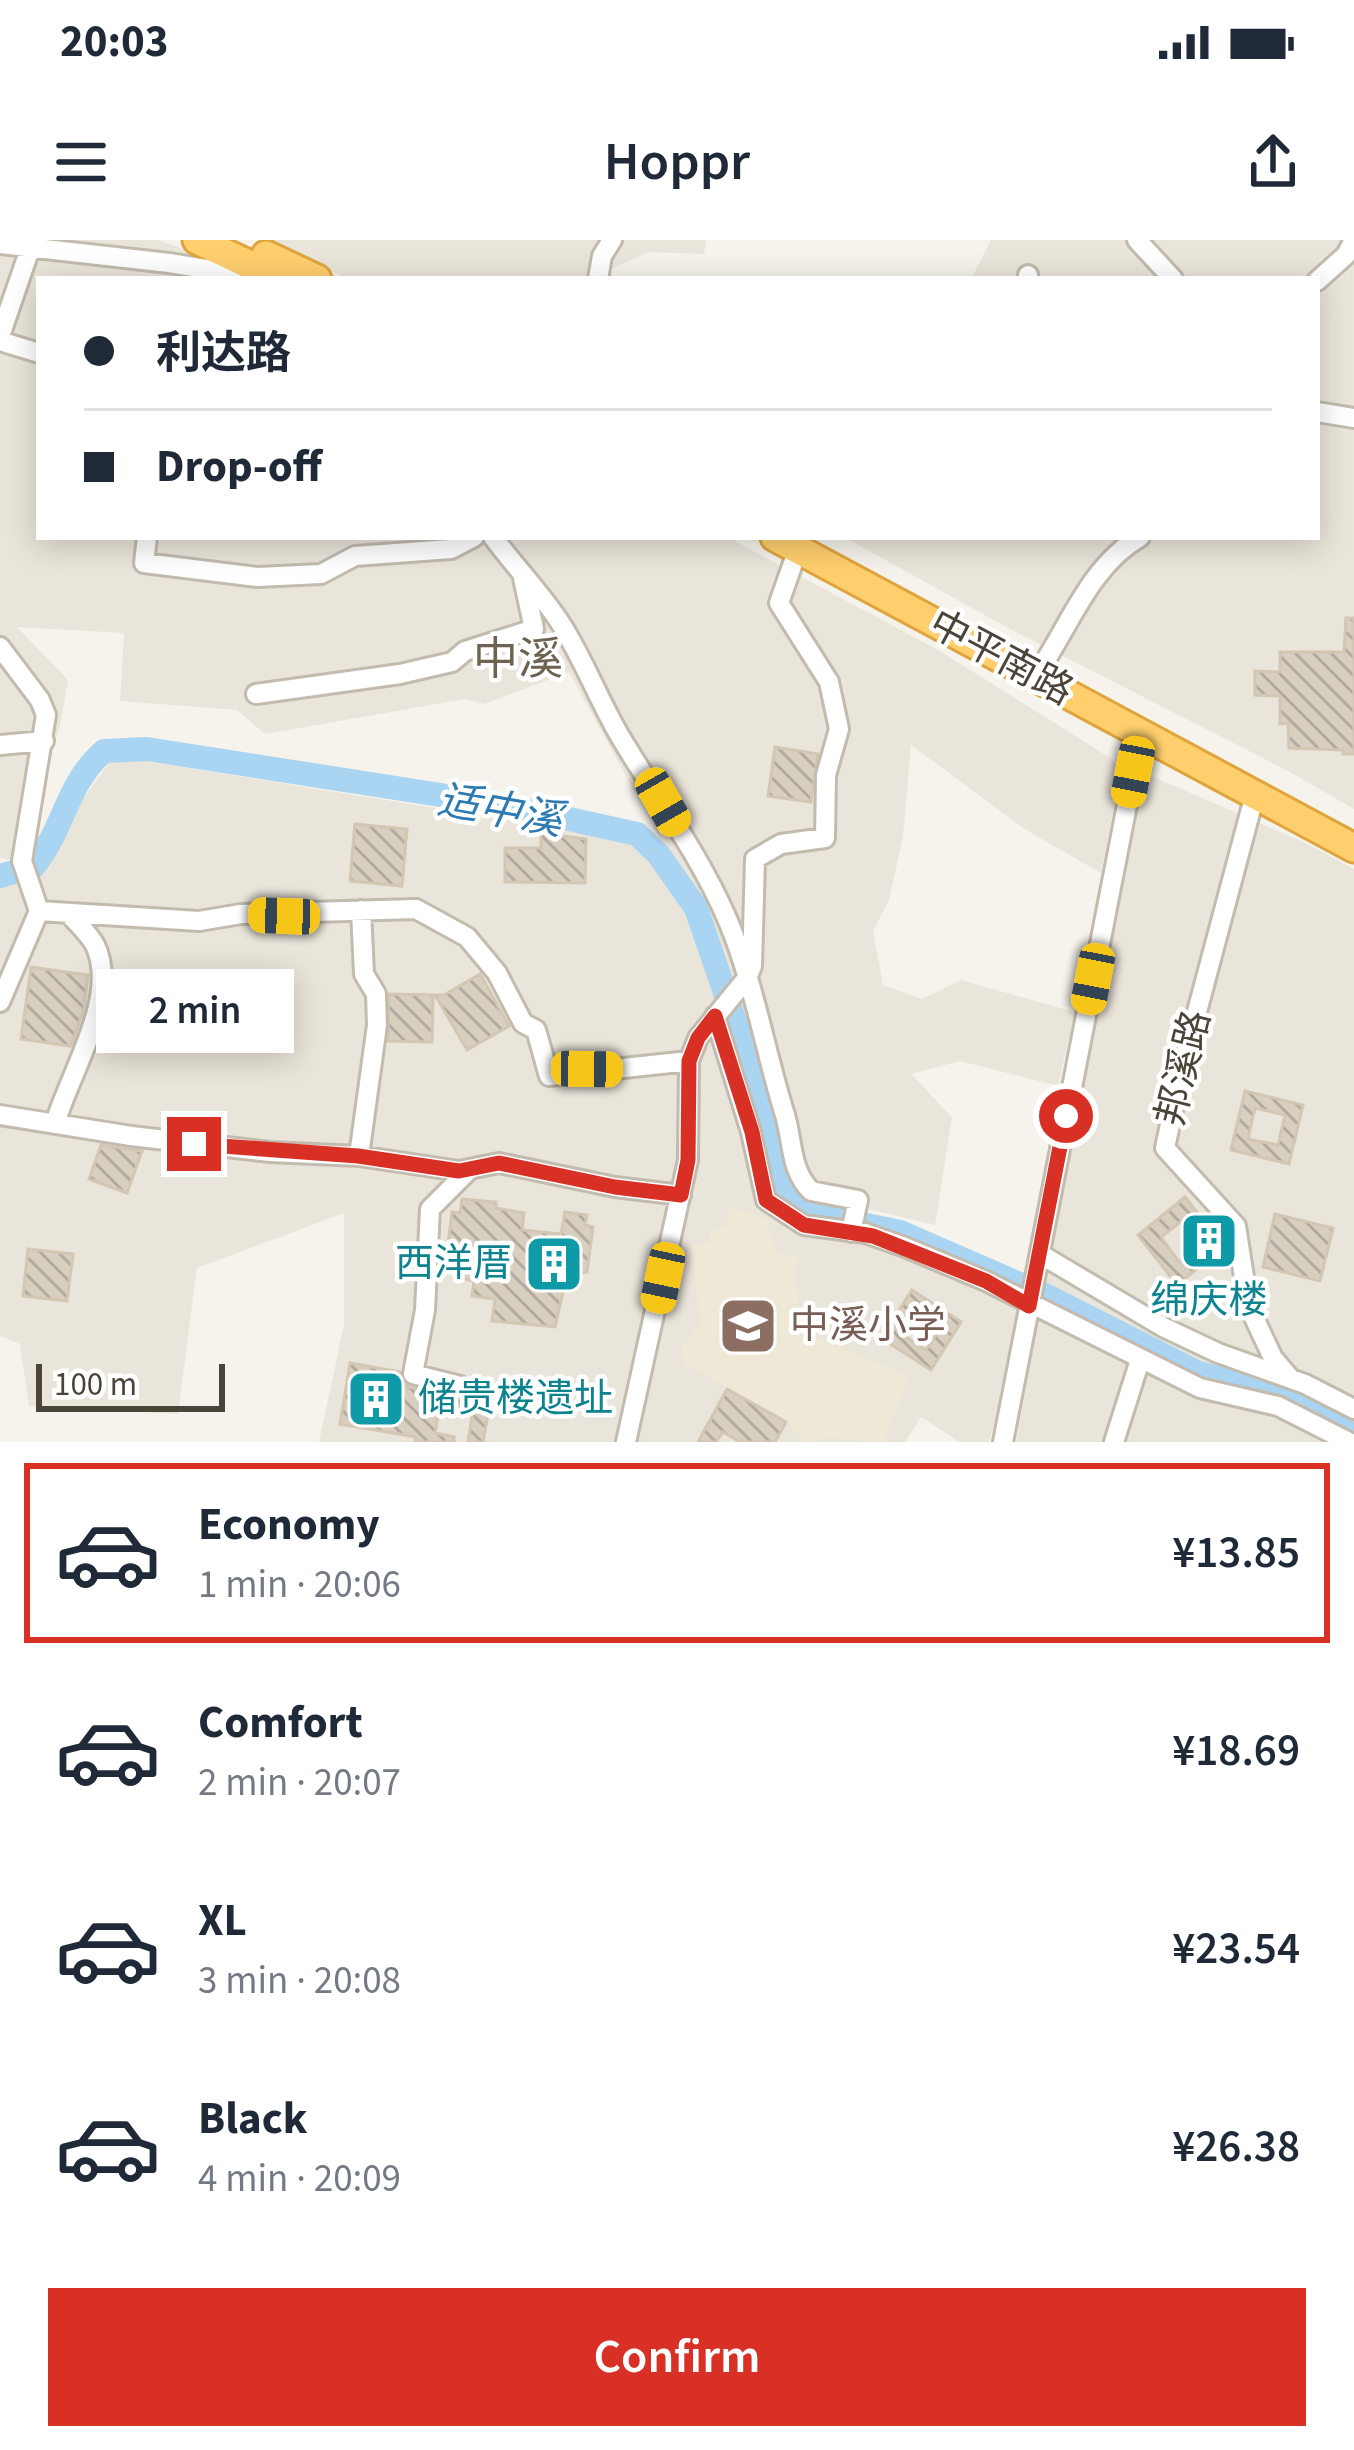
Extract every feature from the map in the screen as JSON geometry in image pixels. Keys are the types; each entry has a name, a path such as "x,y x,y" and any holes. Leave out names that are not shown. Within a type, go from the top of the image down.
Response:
{"highway":[{"path":"197,240 274,276"},
{"path":"235,240 311,276"},
{"path":"794,541 1044,663 1354,830"},
{"name":"中平南路","path":"794,541 1354,848"}],"street":[{"path":"33,240 0,338 36,352"},
{"path":"127,260 136,240"},
{"path":"599,276 602,256 612,240"},
{"path":"1137,240 1170,276"},
{"path":"1320,278 1346,256 1354,240"},
{"path":"0,244 246,276"},
{"path":"1320,412 1354,418"},
{"path":"147,540 144,563 257,577 321,574 356,556 451,549 468,540"},
{"path":"495,540 548,604 577,650 620,736 709,883 747,978 801,1181 811,1192 858,1201 851,1231"},
{"path":"1044,663 1079,599 1135,540"},
{"path":"626,1442 688,1160 689,1061 698,1038 752,966 755,859 782,844 825,838 826,775 839,729 829,682 779,603 794,541"},
{"path":"256,694 400,674 452,662 465,651 522,635 534,629 523,578"},
{"path":"0,647 40,700 46,716 22,861 39,911 0,1002"},
{"path":"1003,1442 1141,733"},
{"path":"0,745 44,741"},
{"name":"邦溪路","path":"1255,794 1165,1148 1236,1226 1242,1292 1273,1358 1291,1379"},
{"path":"39,911 199,921 241,914 416,909 467,937 497,974 523,1023 536,1030 549,1076 689,1061"},
{"path":"358,1156 377,1025 376,994 364,974 361,910"},
{"path":"55,1124 95,1019 101,981 93,941 71,916"},
{"path":"715,1016 752,1132 766,1200 804,1225 851,1231 905,1247 1030,1302 1200,1388 1278,1406 1349,1442"},
{"path":"0,1114 194,1144 358,1156 459,1171 499,1163 681,1195"},
{"path":"460,1386 413,1374 425,1310 430,1209 470,1169"},
{"path":"1040,1256 1163,1327 1354,1409"},
{"path":"1114,1442 1140,1360"}],"shaded area":[{"path":"0,240 158,240 203,256 235,276 36,276 36,540 733,540 940,651 1112,759 1121,771 1101,873 1026,830 911,745 903,837 889,900 873,931 883,985 922,999 961,980 1075,1012 1058,1086 960,1061 911,1074 952,1117 935,1225 806,1194 723,993 766,1200 1031,1298 989,1442 960,1442 921,1417 905,1442 319,1442 344,1325 344,1213 197,1268 178,1414 29,1406 20,1344 0,1336 0,876 35,866 114,756 627,839 671,882 691,914 655,829 569,672 484,704 465,699 265,734 237,710 120,701 124,633 17,627 68,680 22,861 0,858"},
{"path":"266,240 706,240 704,254 649,252 596,276 342,276"},
{"path":"991,240 1354,240 1354,809 849,540 1320,540 1320,276 973,276"},
{"path":"1149,775 1306,843 1354,869 1354,1442 1016,1442 1137,778"},
{"name":"中溪小学","path":"730,1208 766,1219 777,1254 798,1255 795,1277 800,1314 796,1328 909,1376 883,1442 831,1438 802,1442 789,1421 684,1364 681,1346 701,1324 691,1246 711,1242 710,1232 725,1227"}],"building":[{"path":"1346,618 1354,618 1354,754 1289,748 1288,723 1280,724 1280,696 1255,695 1255,671 1280,672 1280,652 1344,652"},
{"path":"775,747 818,754 811,802 768,796"},
{"path":"355,824 407,829 402,886 350,881"},
{"path":"541,833 586,839 585,883 505,882 505,848 541,848"},
{"path":"31,967 88,975 84,1008 71,1046 21,1039"},
{"path":"480,974 509,1026 467,1050 435,995 444,995"},
{"path":"389,994 433,995 432,1042 388,1041"},
{"path":"1245,1091 1303,1105 1289,1164 1231,1150","holes":["1255,1108 1285,1115 1278,1145 1248,1139"]},
{"path":"101,1145 142,1151 127,1193 89,1179"},
{"name":"绵庆楼","path":"1185,1197 1224,1247 1177,1285 1138,1235","holes":["1183,1220 1201,1245 1179,1262 1161,1237"]},
{"name":"西洋厝","path":"462,1199 496,1202 496,1208 524,1213 522,1230 561,1234 565,1212 587,1215 585,1225 593,1227 587,1272 563,1292 555,1327 492,1321 495,1299 472,1296 474,1281 459,1278 463,1246 448,1244 452,1212 460,1213"},
{"path":"1275,1214 1333,1228 1320,1281 1263,1267"},
{"path":"28,1249 73,1254 67,1301 23,1296"},
{"path":"912,1290 961,1322 931,1370 881,1338","holes":["917,1311 941,1327 926,1350 902,1334"]},
{"path":"350,1363 400,1372 409,1387 457,1399 471,1394 491,1398 483,1442 468,1442 473,1411 440,1405 435,1433 454,1437 454,1442 415,1442 416,1437 340,1424"},
{"path":"727,1389 786,1422 775,1442 740,1442 723,1432 716,1442 698,1442"}],"waterway":[{"name":"适中溪","path":"0,876 34,866 81,777 104,751 147,749 510,806 637,834 658,854 696,908 757,1086 777,1167 786,1192 801,1206 900,1232 1047,1296 1198,1373 1279,1391 1354,1426"}],"place":[{"name":"绵庆楼","path":"1209,1241"},
{"name":"西洋厝","path":"554,1264"},
{"name":"中溪小学","path":"748,1326"},
{"name":"储贵楼遗址","path":"376,1399"}],"district":[{"name":"中溪","path":"518,660"}],"route":[{"path":"194,1144 358,1156 459,1171 499,1163 518,1170 681,1195 688,1160 689,1061 698,1038 715,1016 752,1132 766,1200 804,1225 856,1232 905,1247 986,1281 1029,1306 1066,1116"}]}
